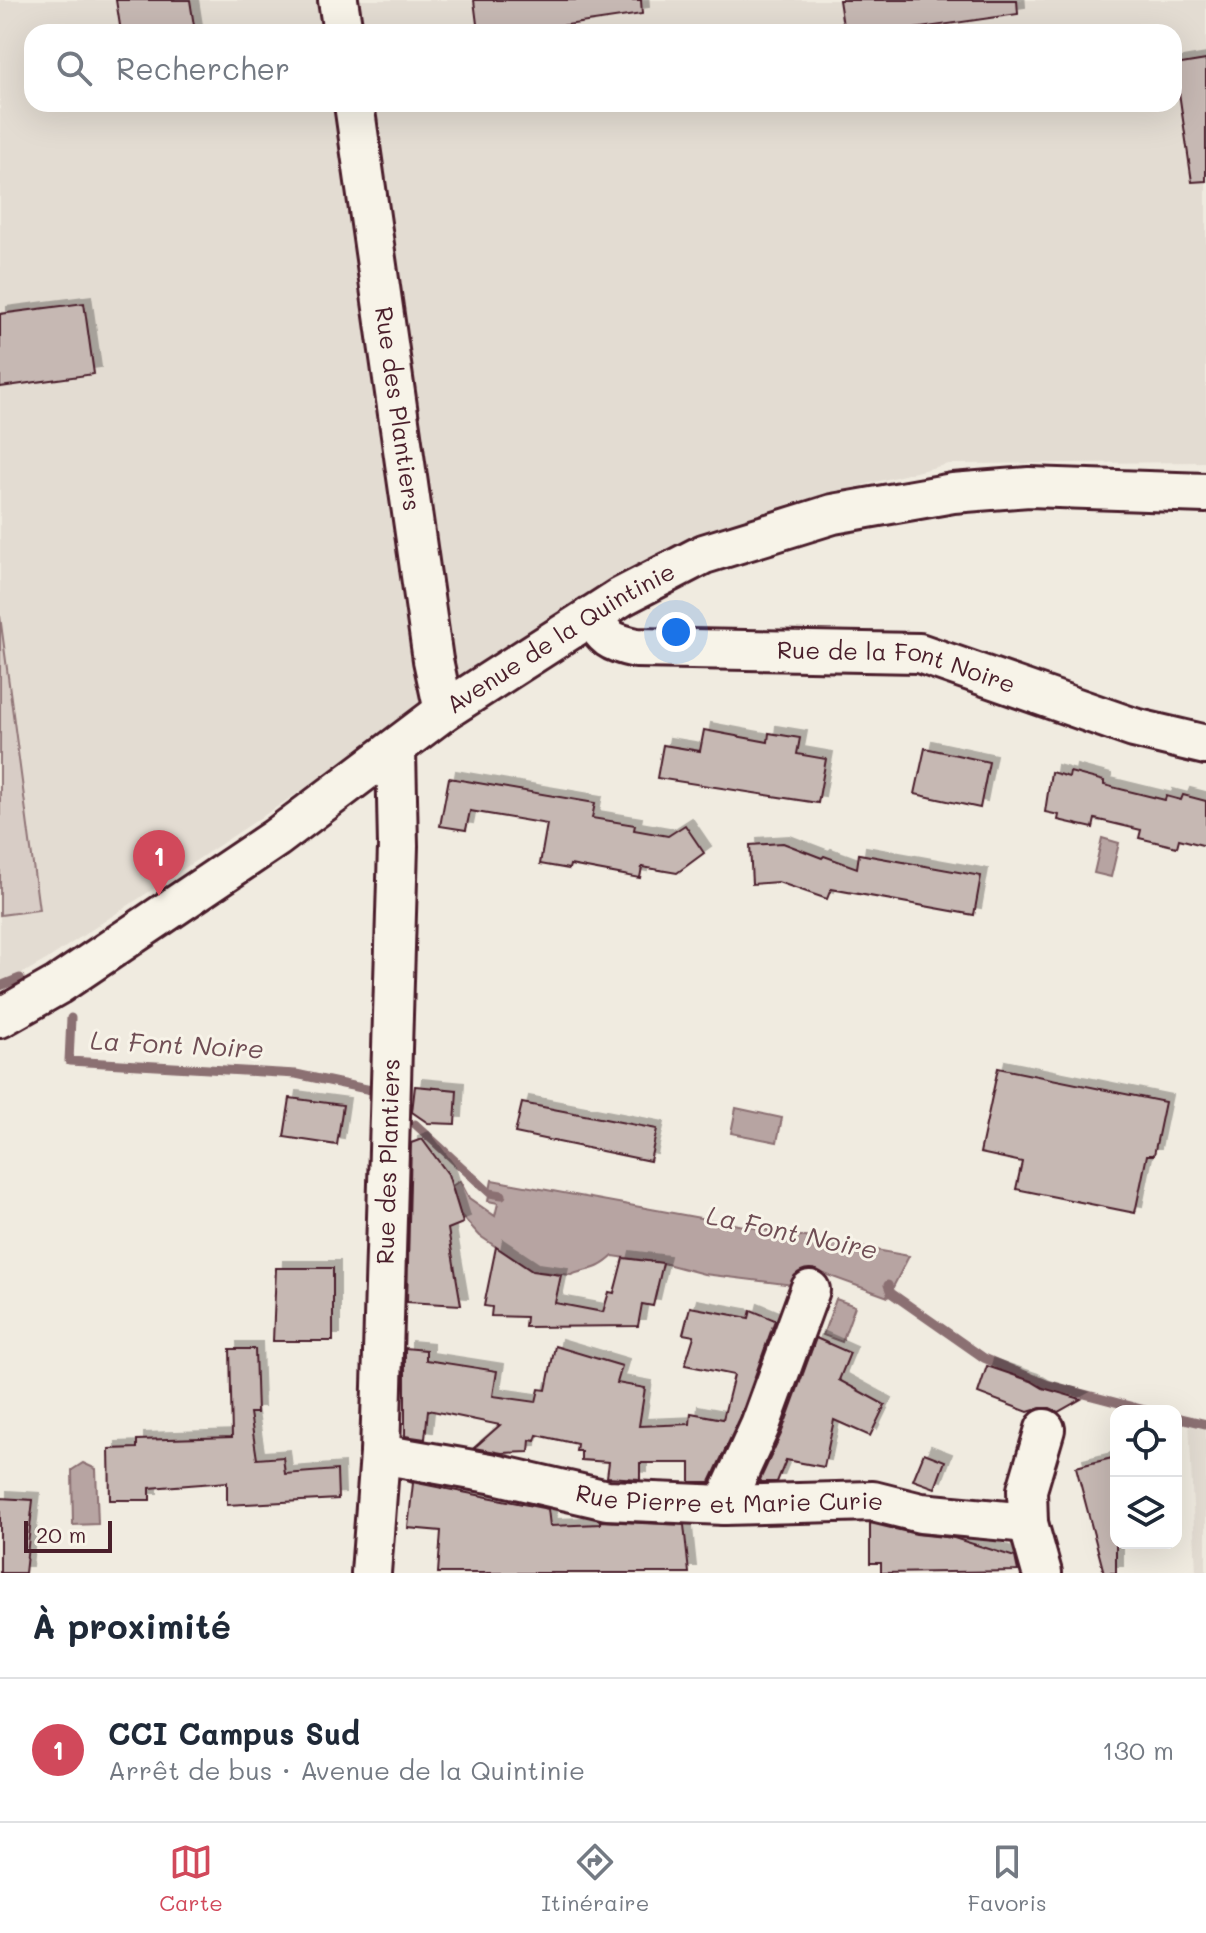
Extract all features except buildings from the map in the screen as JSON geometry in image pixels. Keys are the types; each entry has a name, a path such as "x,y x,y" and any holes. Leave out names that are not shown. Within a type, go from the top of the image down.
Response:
{"street":[{"path":"338,0 342,24"},
{"name":"Rue des Plantiers","path":"355,112 433,660 444,711"},
{"name":"Avenue de la Quintinie","path":"0,1018 58,985 276,838 444,711 621,597 704,554 833,514 929,495 1029,487 1206,493"},
{"name":"Rue de la Font Noire","path":"591,616 612,643 636,648 919,653 1134,728 1206,745"},
{"name":"Rue des Plantiers","path":"371,1573 380,1454 398,846 396,750"},
{"path":"724,1505 760,1426 810,1290"},
{"path":"1042,1573 1028,1523 1027,1490 1045,1429"},
{"name":"Rue Pierre et Marie Curie","path":"380,1454 503,1476 607,1500 724,1505 873,1501 921,1513 1028,1523"}],"shaded area":[{"path":"0,0 1206,0 1206,462 948,464 791,503 681,545 608,587 46,960 0,986"},
{"path":"0,616 39,910 0,915"},
{"path":"1102,838 1119,843 1111,877 1094,873"},
{"path":"736,1108 782,1118 777,1142 731,1133"},
{"path":"492,1180 909,1256 888,1297 822,1273 817,1288 704,1274 663,1263 613,1256 597,1267 571,1275 532,1271 480,1236 460,1214 452,1186 460,1181 469,1198 495,1216 498,1203 488,1201"},
{"path":"836,1299 855,1306 842,1342 823,1335"},
{"path":"1189,1421 1206,1424 1206,1573 1196,1573"},
{"path":"83,1463 96,1469 98,1524 73,1525 72,1470"}],"waterway":[{"name":"La Font Noire","path":"0,986 20,978"},
{"name":"La Font Noire","path":"71,1018 69,1061 296,1074 371,1090"},
{"name":"La Font Noire","path":"415,1124 490,1193 502,1195"},
{"name":"La Font Noire","path":"888,1285 891,1293 984,1358 1046,1384 1126,1405"},
{"name":"La Font Noire","path":"1182,1418 1206,1424"}],"place":[{"name":"CCI Campus Sud","path":"159,896"}]}
